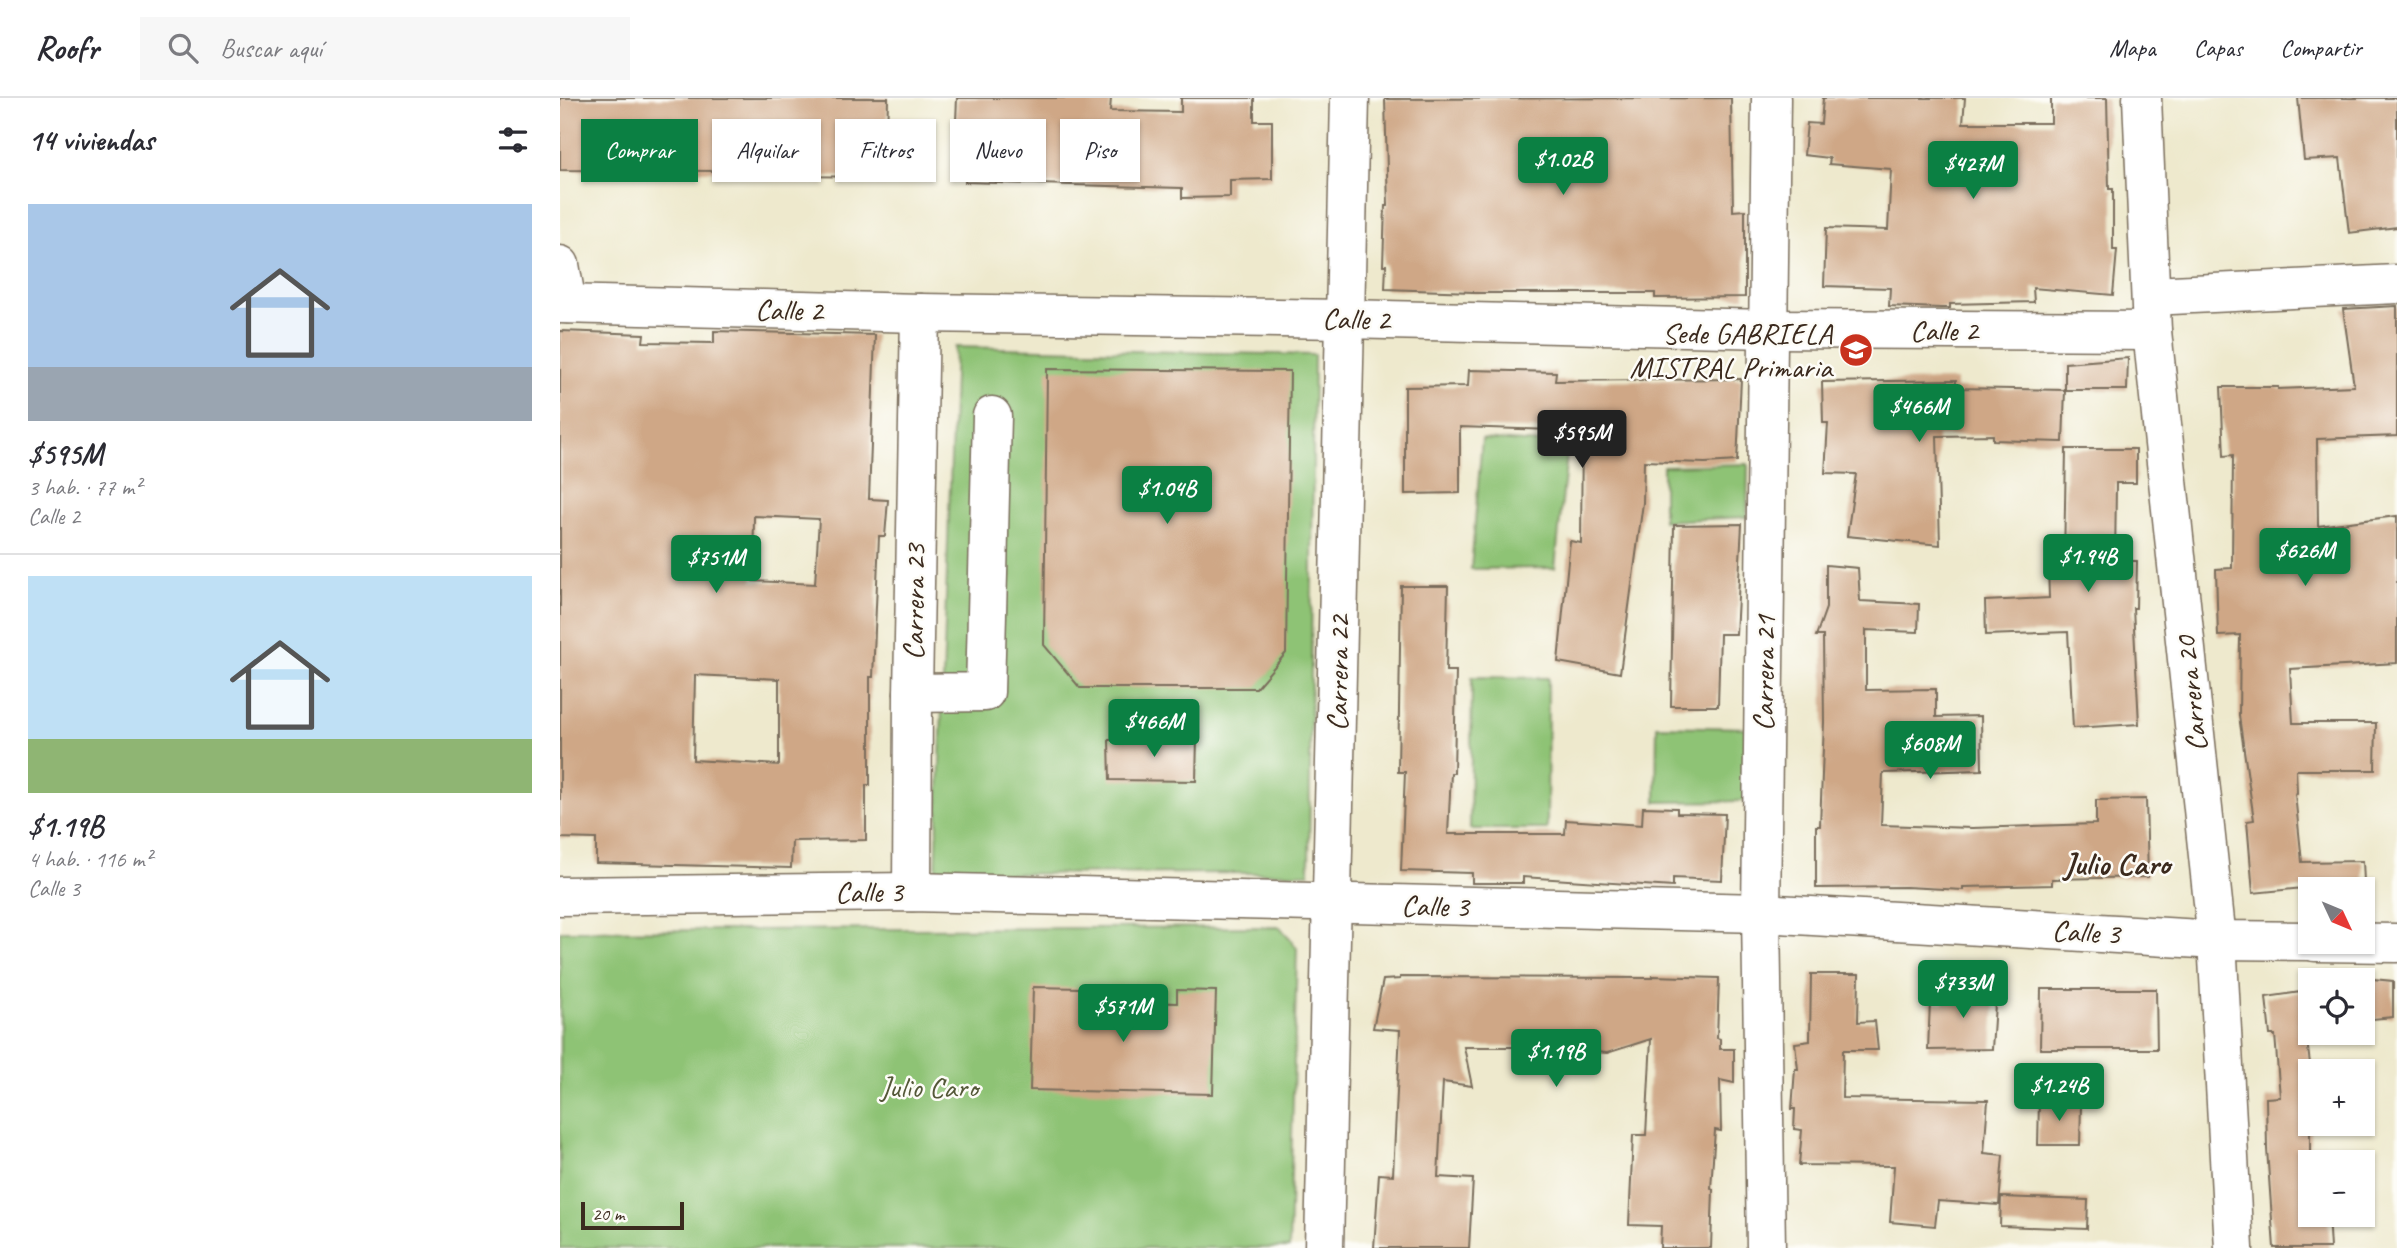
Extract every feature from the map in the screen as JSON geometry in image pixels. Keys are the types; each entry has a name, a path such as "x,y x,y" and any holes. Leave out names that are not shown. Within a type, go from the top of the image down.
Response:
{"street":[{"name":"Carrera 22","path":"1324,1248 1334,904 1350,98"},
{"name":"Carrera 21","path":"1766,1248 1760,913 1771,98"},
{"name":"Carrera 20","path":"2142,98 2151,313 2217,940 2235,1248"},
{"path":"560,265 563,304"},
{"name":"Calle 2","path":"563,304 1769,329 2151,313 2397,284"},
{"name":"Carrera 23","path":"912,892 920,313"},
{"path":"913,693 985,692 992,416"},
{"name":"Calle 3","path":"560,896 912,892 1760,913 2217,940 2298,942"},
{"name":"Calle 3","path":"2375,943 2397,943"}],"green space":[{"path":"955,347 1314,355 1309,873 936,874"},
{"path":"1482,439 1568,445 1555,568 1471,569"},
{"path":"1748,464 1747,517 1663,521 1663,466"},
{"path":"1472,677 1548,678 1547,829 1470,829"},
{"path":"1657,726 1751,728 1749,801 1656,802"},
{"name":"Julio Caro","path":"1280,927 1297,948 1289,1248 560,1248 560,931"}],"building":[{"path":"560,98 888,98 887,119 835,119 835,176 821,176 821,119 712,119 712,171 698,171 698,119 581,119 581,170 560,170"},
{"path":"957,98 1111,98 1110,111 1181,112 1181,98 1254,98 1254,121 1272,121 1272,179 1230,180 1230,197 1182,198 1182,188 965,182 1046,182 1046,119 956,119"},
{"path":"1731,98 1733,211 1745,210 1745,297 1655,298 1655,293 1473,293 1385,289 1385,206 1388,206 1385,99"},
{"path":"1823,98 1965,98 1963,123 2051,123 2051,98 2107,98 2109,189 2113,189 2113,250 2117,250 2113,295 2033,288 2034,302 1950,304 1950,308 1941,308 1889,306 1890,288 1824,286 1826,228 1888,230 1891,169 1829,164 1830,158 1804,155 1807,123 1821,124"},
{"path":"2298,98 2397,98 2397,227 2349,233 2340,158 2304,160"},
{"path":"2397,306 2397,436 2317,439 2318,526 2397,516 2397,663 2290,669 2293,723 2376,723 2375,770 2296,770 2295,794 2302,862 2363,861 2364,877 2298,877 2298,889 2253,893 2247,821 2254,820 2239,716 2240,635 2218,636 2216,569 2232,568 2233,455 2224,456 2221,387 2278,389 2354,386 2343,309"},
{"path":"560,331 644,334 643,342 714,343 714,331 875,335 869,499 888,500 885,536 879,536 873,677 870,677 870,785 866,785 866,840 792,841 791,868 596,863 596,839 560,838","holes":["754,516 819,519 815,584 753,581","695,675 779,679 779,765 693,760"]},
{"path":"2128,358 2127,390 2065,390 2065,363"},
{"path":"1047,369 1290,371 1286,653 1256,688 1080,688 1044,645"},
{"path":"1469,370 1556,372 1555,381 1741,379 1737,461 1644,461 1643,503 1620,673 1558,662 1570,541 1581,543 1582,431 1460,427 1460,493 1405,494 1405,387 1468,386"},
{"path":"1956,380 1956,388 2065,390 2063,442 1993,440 1993,435 1937,436 1940,545 1847,536 1856,474 1825,473 1828,423 1823,423 1822,382"},
{"path":"2066,449 2136,449 2136,483 2116,483 2115,561 2137,561 2136,608 2133,608 2139,724 2073,728 2068,632 1986,635 1985,601 2049,598 2048,561 2064,561"},
{"path":"1742,524 1736,634 1720,634 1718,706 1671,706 1674,525"},
{"path":"1826,565 1858,568 1860,601 1919,604 1918,632 1866,630 1866,690 1936,689 1936,717 1981,716 1982,770 1883,773 1881,825 1972,828 2096,824 2096,800 2146,799 2148,877 2052,879 2052,885 1963,887 1963,890 1906,887 1816,888 1816,826 1820,826 1824,722 1823,636 1816,636 1826,608"},
{"path":"1401,586 1448,586 1446,671 1456,671 1454,773 1451,773 1448,834 1565,834 1566,820 1642,825 1643,807 1677,808 1677,813 1725,814 1722,880 1673,878 1673,887 1523,877 1523,883 1472,883 1472,873 1401,871 1405,772 1398,772"},
{"path":"1197,737 1196,781 1110,780 1109,740"},
{"path":"1811,974 1859,974 1858,1022 1875,1021 1878,1050 1843,1050 1842,1098 1988,1100 1984,1153 2003,1155 1999,1205 1938,1201 1935,1226 1890,1222 1894,1166 1799,1165 1802,1130 1794,1129 1795,1109 1792,1109 1795,1069 1798,1069 1795,1043 1810,1041"},
{"path":"1400,977 1719,978 1717,1038 1720,1039 1720,1049 1734,1049 1734,1083 1720,1080 1721,1131 1715,1130 1711,1248 1660,1248 1661,1226 1629,1225 1633,1135 1646,1135 1651,1039 1607,1053 1537,1047 1464,1047 1472,1086 1443,1082 1438,1177 1473,1179 1469,1248 1374,1248 1379,1174 1393,1175 1400,1030 1373,1028 1383,980"},
{"path":"2375,979 2393,981 2393,1017 2375,1019"},
{"path":"1033,987 1081,988 1081,1000 1177,1003 1177,990 1216,991 1213,1094 1030,1090"},
{"path":"1944,987 1996,989 1992,1049 1928,1050 1930,1002 1944,1003"},
{"path":"2041,989 2156,989 2157,1049 2040,1049"},
{"path":"2298,992 2298,1045 2308,1045 2309,1059 2298,1059 2298,1136 2310,1136 2310,1150 2298,1150 2298,1227 2329,1227 2330,1248 2274,1248 2266,1098 2280,1097 2275,1035 2270,1035 2266,997"},
{"path":"2039,1101 2081,1102 2080,1145 2038,1145"},
{"path":"2001,1197 2088,1200 2087,1229 2000,1226"}],"place":[{"name":"Sede GABRIELA MISTRAL Primaria","path":"1856,350"}],"district":[{"name":"Julio Caro","path":"2117,863"}]}
